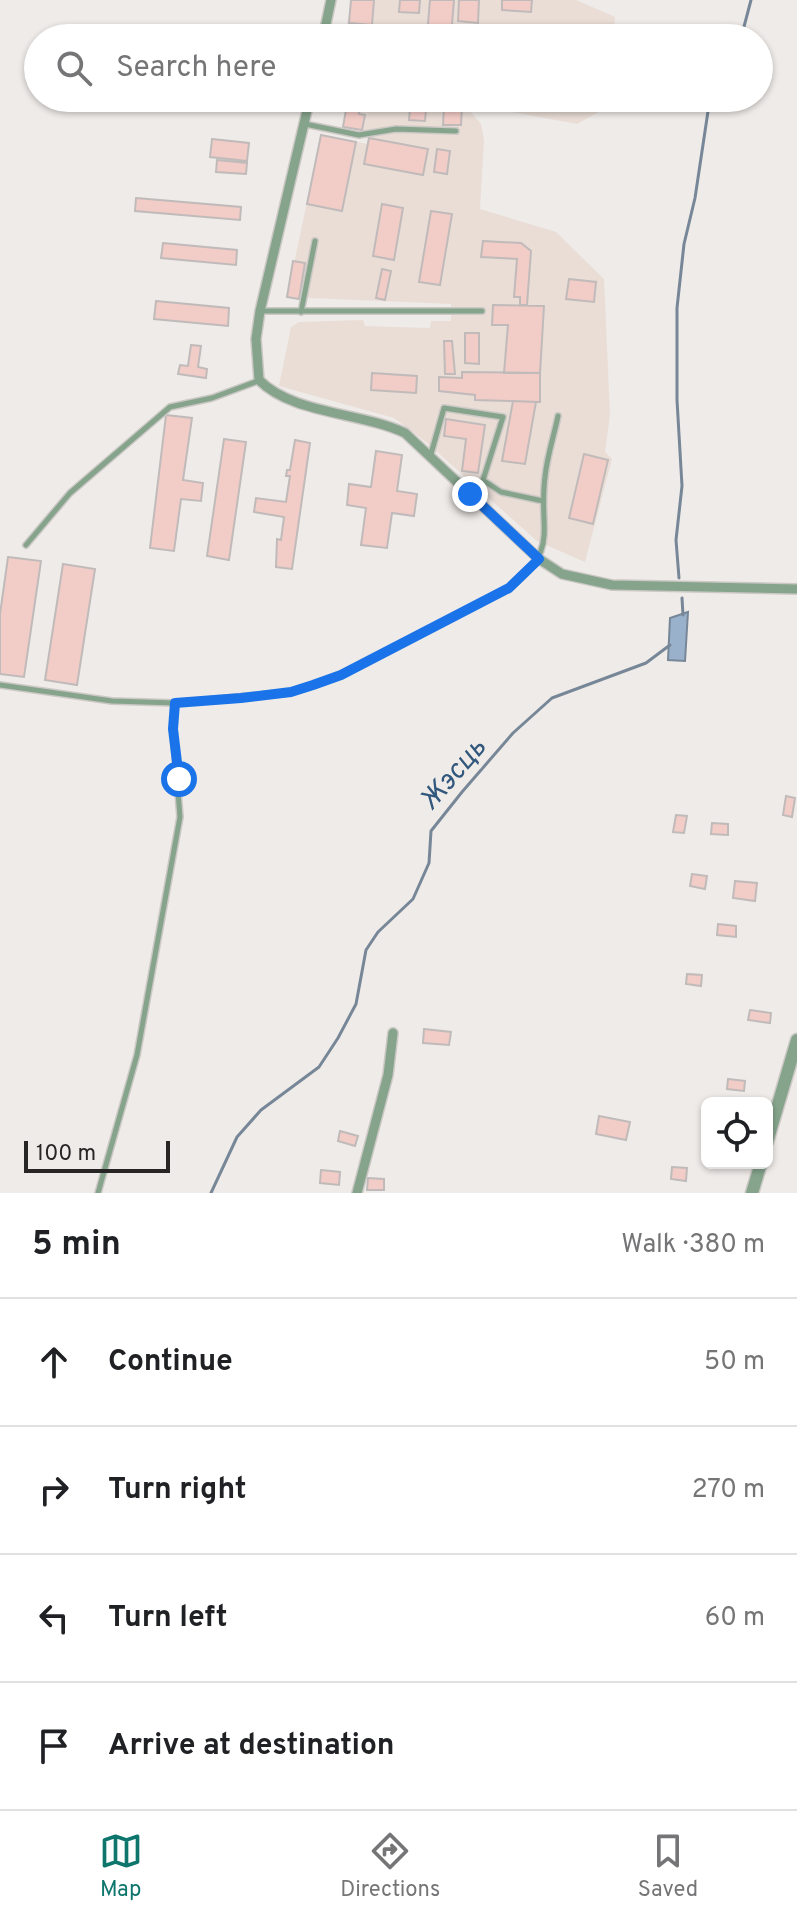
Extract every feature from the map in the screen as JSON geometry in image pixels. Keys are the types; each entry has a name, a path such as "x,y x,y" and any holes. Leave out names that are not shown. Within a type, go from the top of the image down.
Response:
{"street":[{"path":"326,24 331,0"},
{"path":"307,112 260,311 256,339 259,380 283,399 386,424 405,433 431,454 539,559 562,574 612,585 797,589"},
{"path":"357,1193 376,1130 393,1033"},
{"path":"773,1122 797,1040"},
{"path":"752,1193 759,1169"}],"lane":[{"path":"304,124 359,135 396,129 456,131"},
{"path":"301,312 315,241"},
{"path":"260,311 482,311"},
{"path":"26,545 70,493 170,407 212,398 259,380"},
{"path":"431,454 444,408 503,417 483,480 470,494"},
{"path":"0,685 112,701 175,703 291,692 341,675 509,588 539,559 547,532 543,501 545,475 558,416"},
{"path":"483,480 501,492 543,501"},
{"path":"98,1193 137,1055 180,817 173,729 175,703"}],"shaded area":[{"path":"351,0 576,0 615,17 614,24 347,24"},
{"path":"346,112 471,112 481,124 484,140 480,209 556,232 604,279 610,415 605,452 612,459 585,562 537,541 426,442 394,418 279,386 291,327 299,322 363,320 365,326 430,328 431,321 451,321 451,304 287,297 321,135 368,144 370,131 343,127"},
{"path":"512,112 598,112 577,124"}],"water":[{"path":"688,612 685,661 668,660 670,618"}],"building":[{"path":"351,0 374,0 372,24 349,23"},
{"path":"400,0 420,0 419,13 399,12"},
{"path":"430,0 454,0 452,24 428,24"},
{"path":"459,0 479,0 478,23 458,21"},
{"path":"502,0 532,0 531,12 502,10"},
{"path":"346,112 365,115 362,130 343,127"},
{"path":"410,112 426,112 425,121 409,120"},
{"path":"444,112 462,112 461,125 443,125"},
{"path":"321,135 356,142 342,211 307,204"},
{"path":"369,138 428,149 423,175 364,164"},
{"path":"212,139 249,143 247,161 210,157"},
{"path":"437,149 450,151 447,174 434,172"},
{"path":"217,160 247,163 246,174 216,172"},
{"path":"136,198 241,207 240,220 135,211"},
{"path":"382,204 403,208 394,260 373,256"},
{"path":"431,211 452,214 440,285 419,282"},
{"path":"483,241 521,243 531,251 527,305 520,305 520,297 514,297 517,259 481,257"},
{"path":"163,243 237,250 236,265 161,258"},
{"path":"293,261 305,263 299,299 287,297"},
{"path":"382,269 391,271 385,300 376,298"},
{"path":"569,279 596,282 594,302 566,299"},
{"path":"156,301 229,308 228,326 154,319"},
{"path":"493,305 544,306 540,373 504,373 508,325 492,325"},
{"path":"465,333 479,333 479,364 465,363"},
{"path":"444,341 452,341 455,374 445,374"},
{"path":"191,345 201,346 198,367 207,369 206,378 178,374 180,365 188,366"},
{"path":"462,372 540,373 540,402 475,400 475,395 439,391 439,377 462,378"},
{"path":"372,373 417,376 416,393 371,390"},
{"path":"513,401 536,402 525,464 502,461"},
{"path":"166,415 192,418 183,480 203,483 201,501 181,499 174,551 150,548"},
{"path":"446,419 485,425 478,473 462,471 466,439 444,436"},
{"path":"224,439 246,442 229,560 207,556"},
{"path":"295,440 310,443 292,569 276,567 277,539 281,540 284,517 254,512 256,498 286,502 290,476 286,476 287,470 290,470"},
{"path":"376,451 402,455 397,491 417,494 414,516 392,513 387,548 361,545 366,508 347,505 349,484 371,487"},
{"path":"584,454 608,460 593,524 569,518"},
{"path":"8,557 41,561 24,677 0,674 0,614"},
{"path":"63,564 95,569 77,685 45,680"},
{"path":"786,796 795,798 792,817 783,815"},
{"path":"676,815 687,816 684,833 673,832"},
{"path":"712,823 728,824 728,835 711,834"},
{"path":"692,874 707,876 705,889 690,886"},
{"path":"735,881 757,883 755,901 733,898"},
{"path":"718,924 736,926 736,937 717,935"},
{"path":"687,974 702,975 701,986 686,984"},
{"path":"750,1010 771,1013 770,1023 748,1020"},
{"path":"424,1029 451,1032 449,1045 423,1043"},
{"path":"728,1079 745,1081 744,1091 727,1089"},
{"path":"599,1116 630,1122 626,1140 596,1134"},
{"path":"340,1131 358,1136 355,1146 338,1141"},
{"path":"672,1167 687,1168 686,1181 671,1179"},
{"path":"321,1170 340,1172 339,1185 320,1183"},
{"path":"368,1178 384,1179 384,1190 367,1190"}],"waterway":[{"name":"Жэсць","path":"745,24 751,0"},
{"name":"Жэсць","path":"679,578 676,540 682,486 677,400 677,308 684,244 695,198 708,112"},
{"name":"Жэсць","path":"682,598 683,615"},
{"name":"Жэсць","path":"211,1193 237,1137 261,1110 319,1067 338,1038 356,1004 366,950 378,932 413,899 429,863 431,831 462,792 513,733 552,698 646,663 670,645"}],"route":[{"path":"179,779 173,729 175,703 291,692 341,675 509,588 525,576 539,559 470,494"}]}
